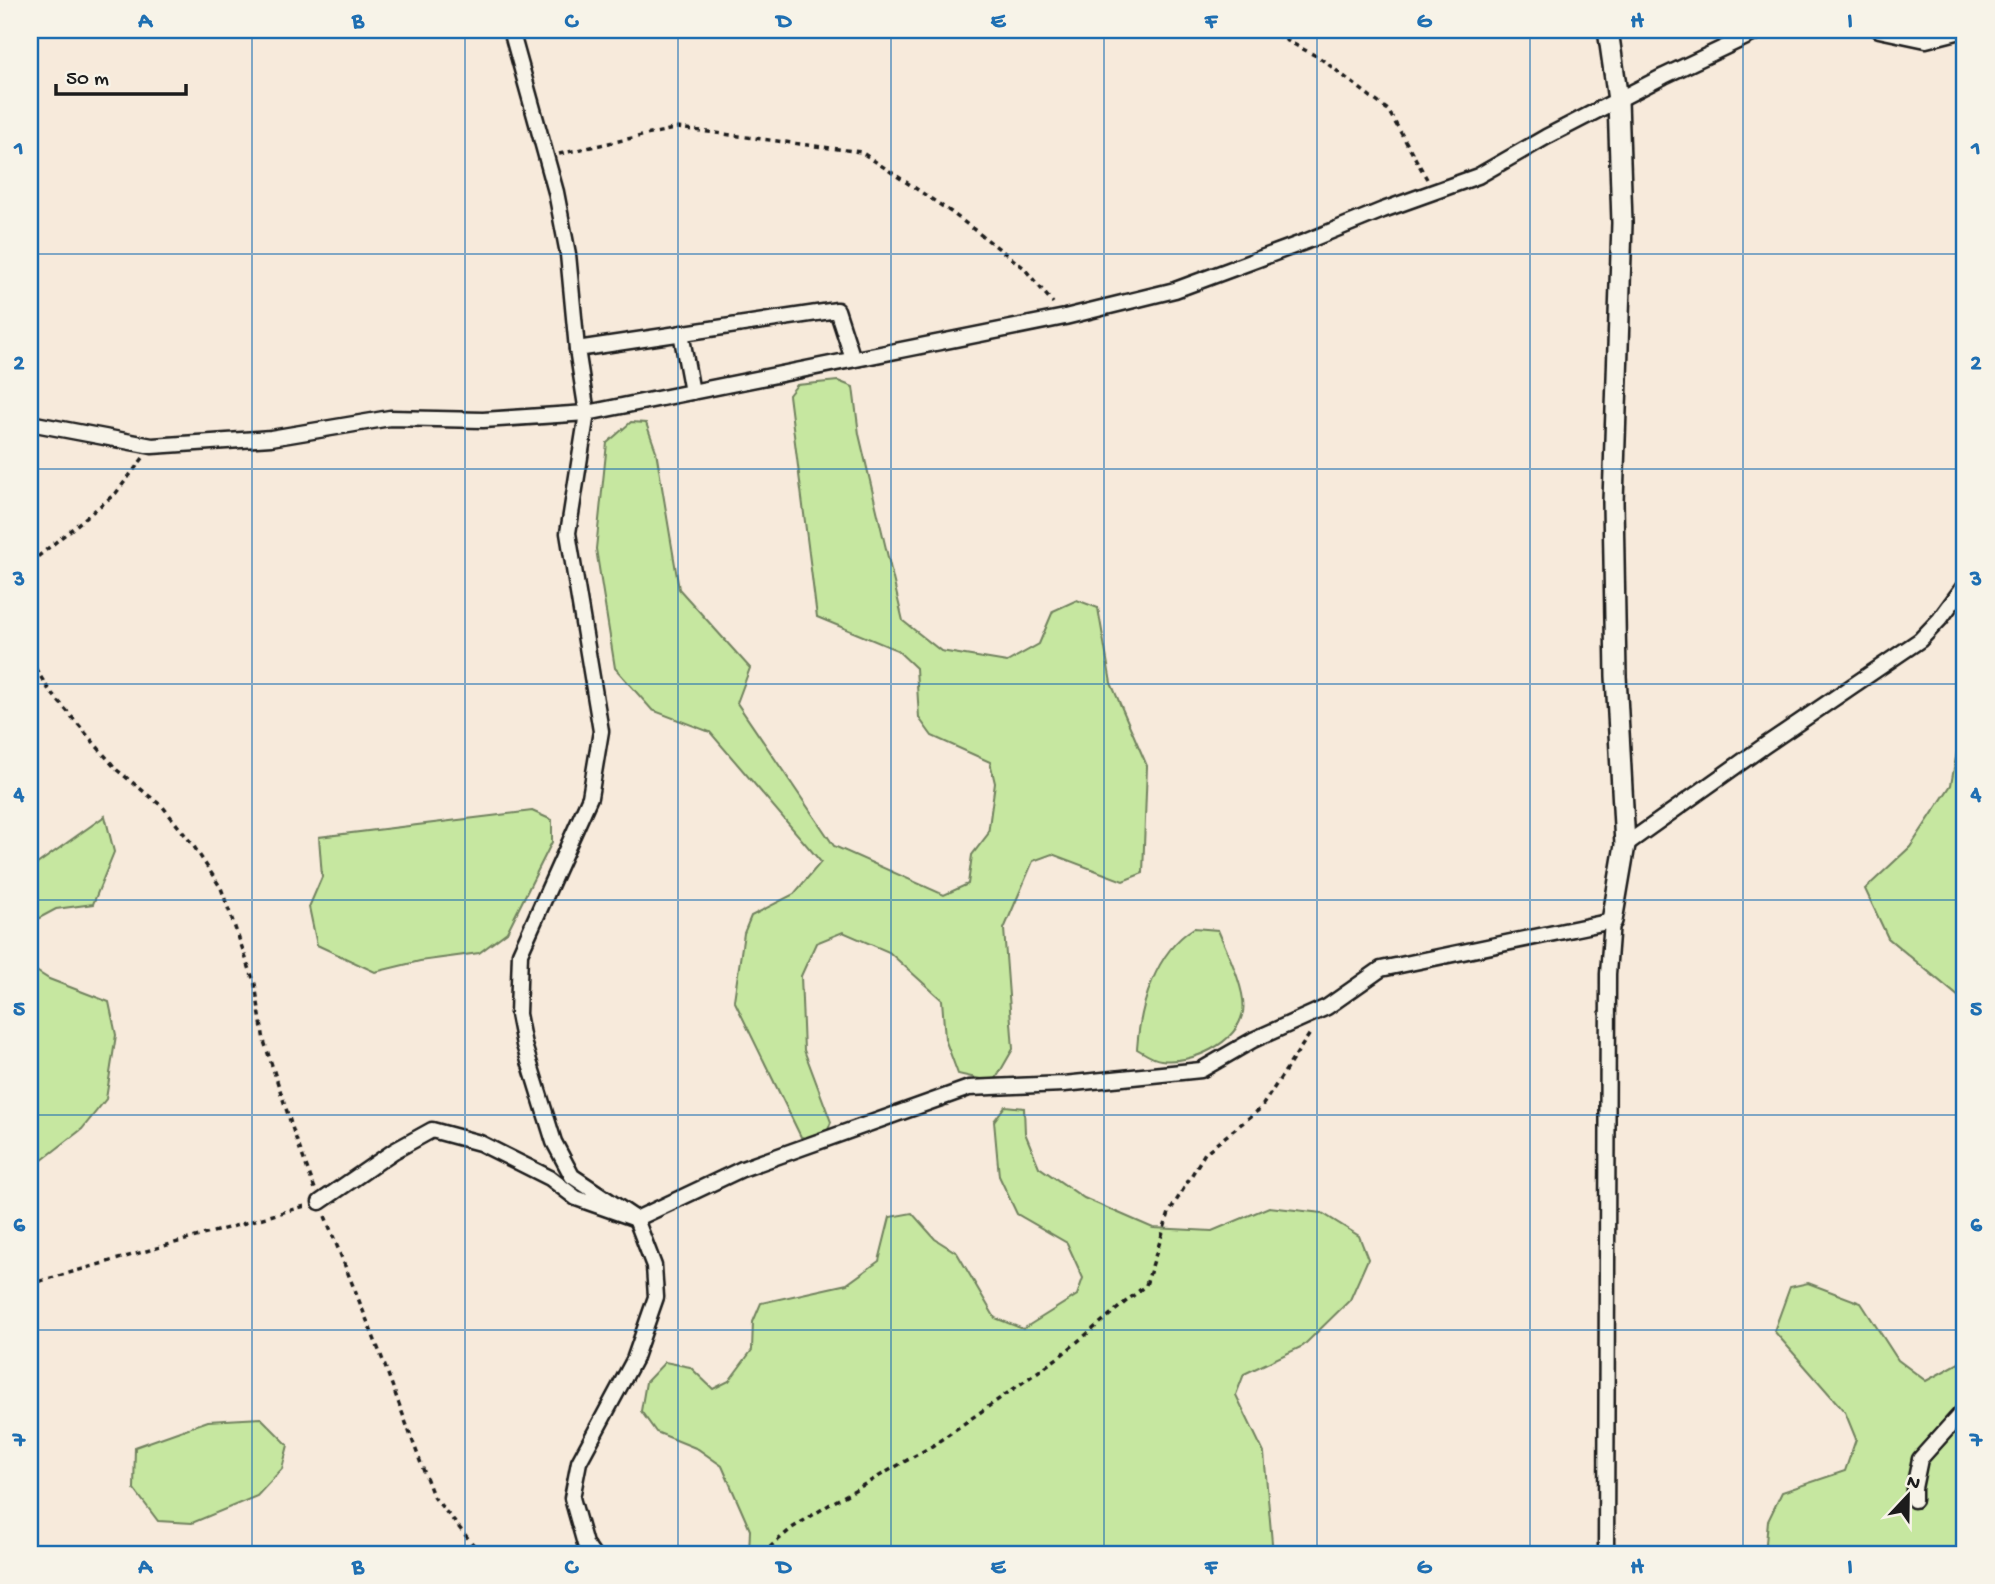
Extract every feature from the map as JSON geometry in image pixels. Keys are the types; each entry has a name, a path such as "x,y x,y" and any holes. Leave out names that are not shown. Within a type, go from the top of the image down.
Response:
{"street":[{"path":"511,30 546,157 568,254 577,349 587,413 568,533 601,731 590,797 520,953 518,1014 524,1045 554,1142 572,1176 636,1219 654,1266 656,1297 634,1360 579,1462 572,1498 585,1544 592,1554"},
{"path":"1606,1554 1608,974 1612,921 1625,845 1616,676 1613,502 1622,223 1618,100 1608,30"},
{"path":"30,424 152,446 271,438 390,418 483,420 587,413 1065,317 1175,290 1478,176 1546,136 1761,30"},
{"path":"1880,30 1926,40 1965,30"},
{"path":"577,349 837,310 853,359"},
{"path":"681,333 692,392"},
{"path":"1625,845 1920,640 1940,619 1965,585"},
{"path":"320,1202 394,1151 432,1130 480,1143 550,1178 576,1198 636,1219 742,1169 969,1088 1064,1084 1201,1070 1252,1040 1327,1007 1381,969 1612,921"},
{"path":"1914,1500 1920,1459 1965,1409"}],"path":[{"path":"1267,30 1320,58 1388,110 1435,193"},
{"path":"546,157 678,128 861,152 951,212 1023,267 1065,317"},
{"path":"30,563 116,493 152,446"},
{"path":"30,660 49,690 117,771 163,807 193,845 221,888 255,984 264,1041 295,1136 433,1496 481,1554"},
{"path":"762,1554 792,1528 932,1446 1059,1357 1146,1285 1169,1213 1205,1153 1260,1109 1327,1007"},
{"path":"30,1284 320,1202"}],"green space":[{"path":"838,381 853,387 859,434 903,621 941,651 1007,662 1039,644 1053,611 1077,600 1098,608 1111,683 1147,766 1143,873 1123,881 1052,854 1033,861 1004,929 1013,1049 994,1082 958,1074 945,1039 942,1000 889,952 843,932 816,943 801,976 804,1050 831,1122 824,1140 801,1137 734,1000 744,933 751,916 794,894 821,862 710,732 652,710 615,668 596,549 607,443 631,422 646,423 656,451 679,589 750,668 737,703 834,846 944,895 968,884 972,855 988,834 995,783 990,762 932,736 919,718 916,668 897,650 817,617 789,395 797,385"},
{"path":"1965,708 1965,1002 1888,938 1865,889 1910,847 1951,785"},
{"path":"532,811 552,820 552,842 507,932 479,953 420,961 375,972 317,945 309,907 322,877 319,837"},
{"path":"105,816 114,852 93,904 56,909 30,923 30,869"},
{"path":"1194,928 1218,930 1239,982 1243,1012 1232,1034 1211,1050 1186,1059 1158,1060 1137,1049 1146,998 1169,951 1180,938"},
{"path":"30,967 49,979 109,1002 116,1035 106,1099 82,1129 37,1164 30,1182"},
{"path":"1005,1106 1024,1108 1025,1133 1039,1167 1084,1198 1153,1228 1212,1231 1269,1207 1322,1213 1359,1236 1368,1259 1350,1300 1303,1346 1244,1374 1236,1395 1264,1453 1273,1554 749,1554 750,1530 722,1466 698,1449 656,1432 641,1411 646,1382 665,1362 690,1367 713,1389 729,1381 752,1350 753,1322 761,1303 847,1284 879,1261 890,1217 912,1213 935,1239 957,1253 995,1318 1023,1329 1077,1295 1083,1278 1067,1243 1017,1214 999,1176 994,1121"},
{"path":"1808,1283 1861,1303 1898,1360 1926,1381 1959,1363 1965,1347 1965,1554 1765,1554 1768,1521 1782,1492 1845,1471 1856,1439 1845,1412 1774,1331 1790,1287"},
{"path":"261,1418 288,1445 282,1469 257,1496 192,1523 158,1521 134,1489 135,1447 208,1421"}]}
